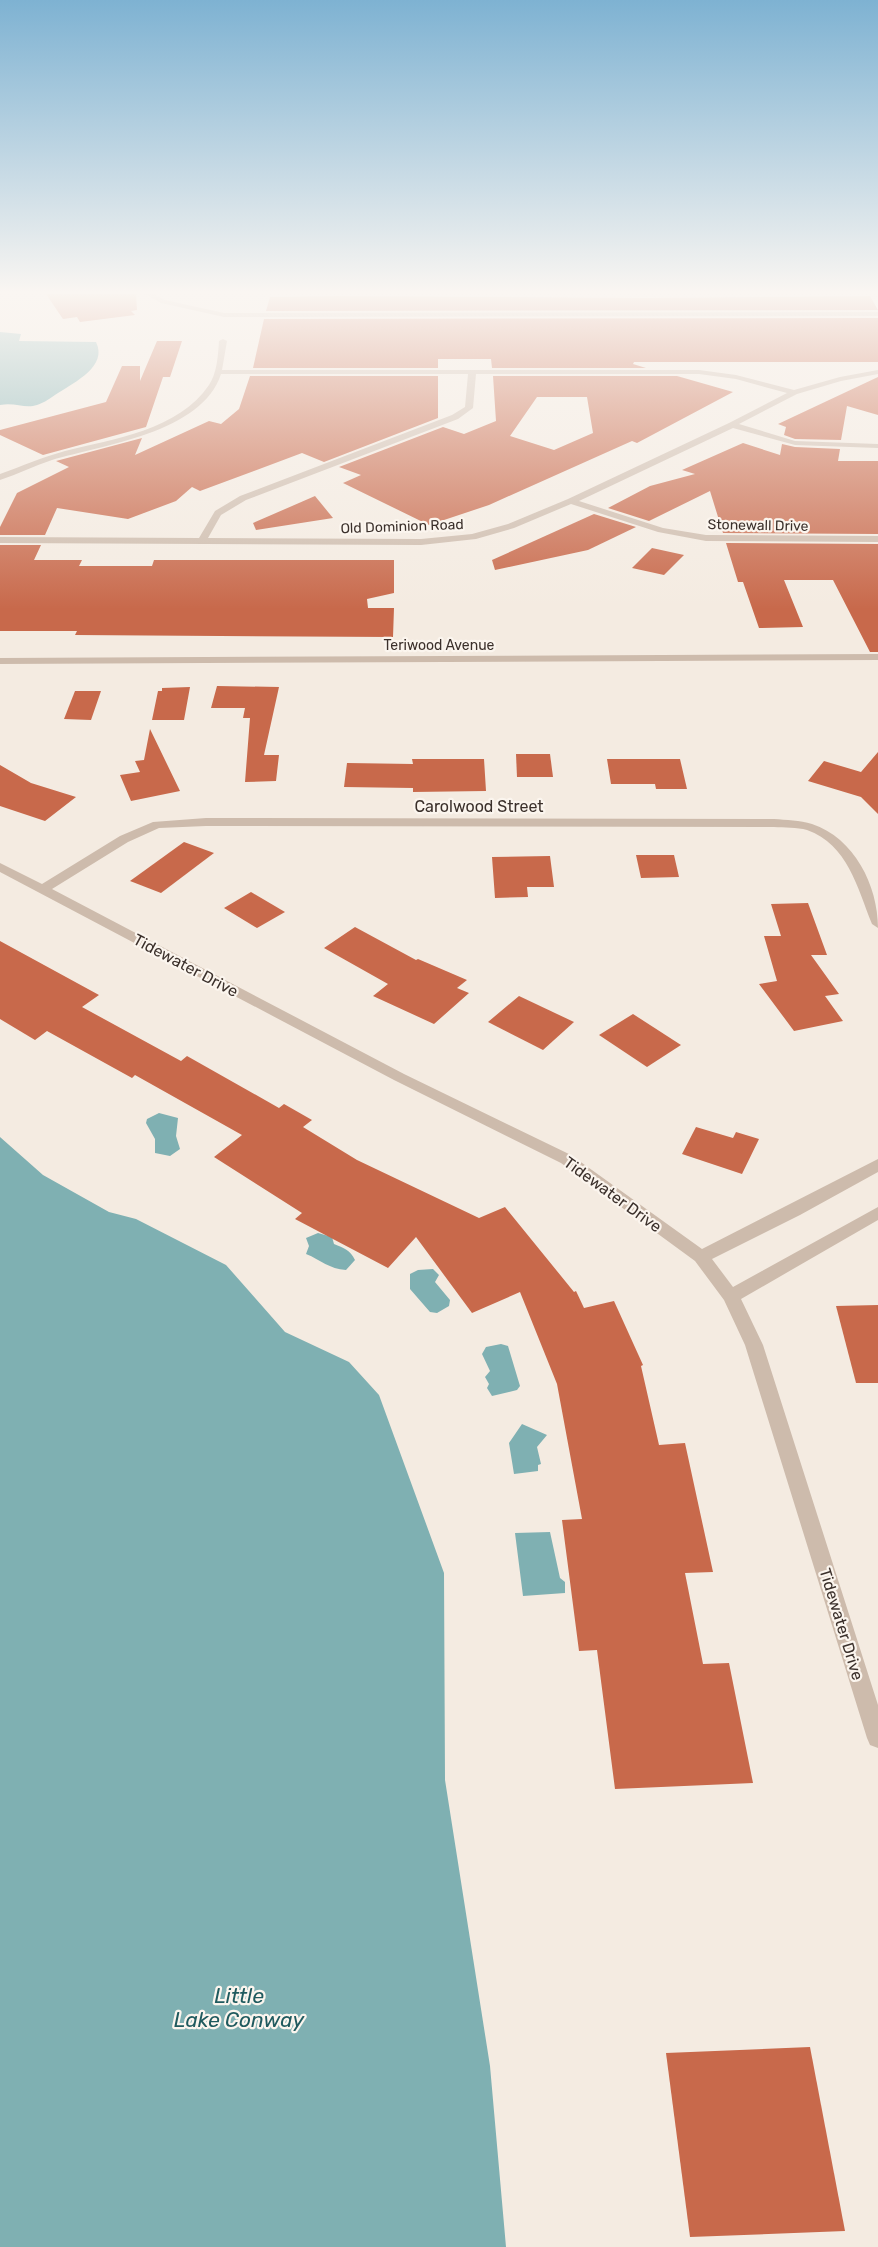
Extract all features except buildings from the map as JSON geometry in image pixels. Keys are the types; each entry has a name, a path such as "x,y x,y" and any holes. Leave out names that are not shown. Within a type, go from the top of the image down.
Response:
{"street":[{"path":"0,477 45,460 145,431 172,420 200,399"},
{"path":"201,542 218,513 243,498 455,417 469,408 470,399"},
{"name":"Old Dominion Road","path":"0,540 421,542 473,537 511,526 572,501 732,425 781,399"},
{"path":"732,425 795,443 878,446"},
{"name":"Stonewall Drive","path":"572,501 661,530 706,538 878,539"},
{"name":"Teriwood Avenue","path":"0,661 878,657"},
{"name":"Carolwood Street","path":"42,890 124,839 157,825 206,822 774,823 807,826 829,836 852,859 878,924"},
{"name":"Tidewater Drive","path":"0,867 399,1077 566,1159 701,1257 731,1296 754,1345 878,1738"},
{"path":"701,1257 794,1211 878,1165"},
{"path":"731,1296 878,1213"}],"water":[{"path":"0,399 48,399 37,405 0,405"},
{"path":"159,1113 178,1118 176,1136 180,1149 170,1156 155,1153 155,1139 146,1123 147,1119"},
{"name":"Little Lake Conway","path":"0,1137 43,1175 109,1212 136,1219 226,1265 285,1332 349,1362 379,1395 444,1573 445,1780 490,2066 506,2247 0,2247"},
{"path":"318,1233 332,1237 334,1244 351,1254 355,1260 346,1270 330,1266 306,1254 309,1246 306,1238"},
{"path":"433,1269 439,1275 435,1282 450,1300 449,1306 437,1313 430,1312 410,1289 410,1274 418,1270"},
{"path":"501,1344 508,1346 520,1386 517,1390 492,1396 487,1388 489,1384 485,1377 490,1371 482,1354 486,1347"},
{"path":"522,1424 547,1435 537,1447 541,1464 538,1465 538,1471 514,1474 509,1443"},
{"path":"550,1532 560,1578 565,1582 565,1593 523,1596 515,1533"}]}
